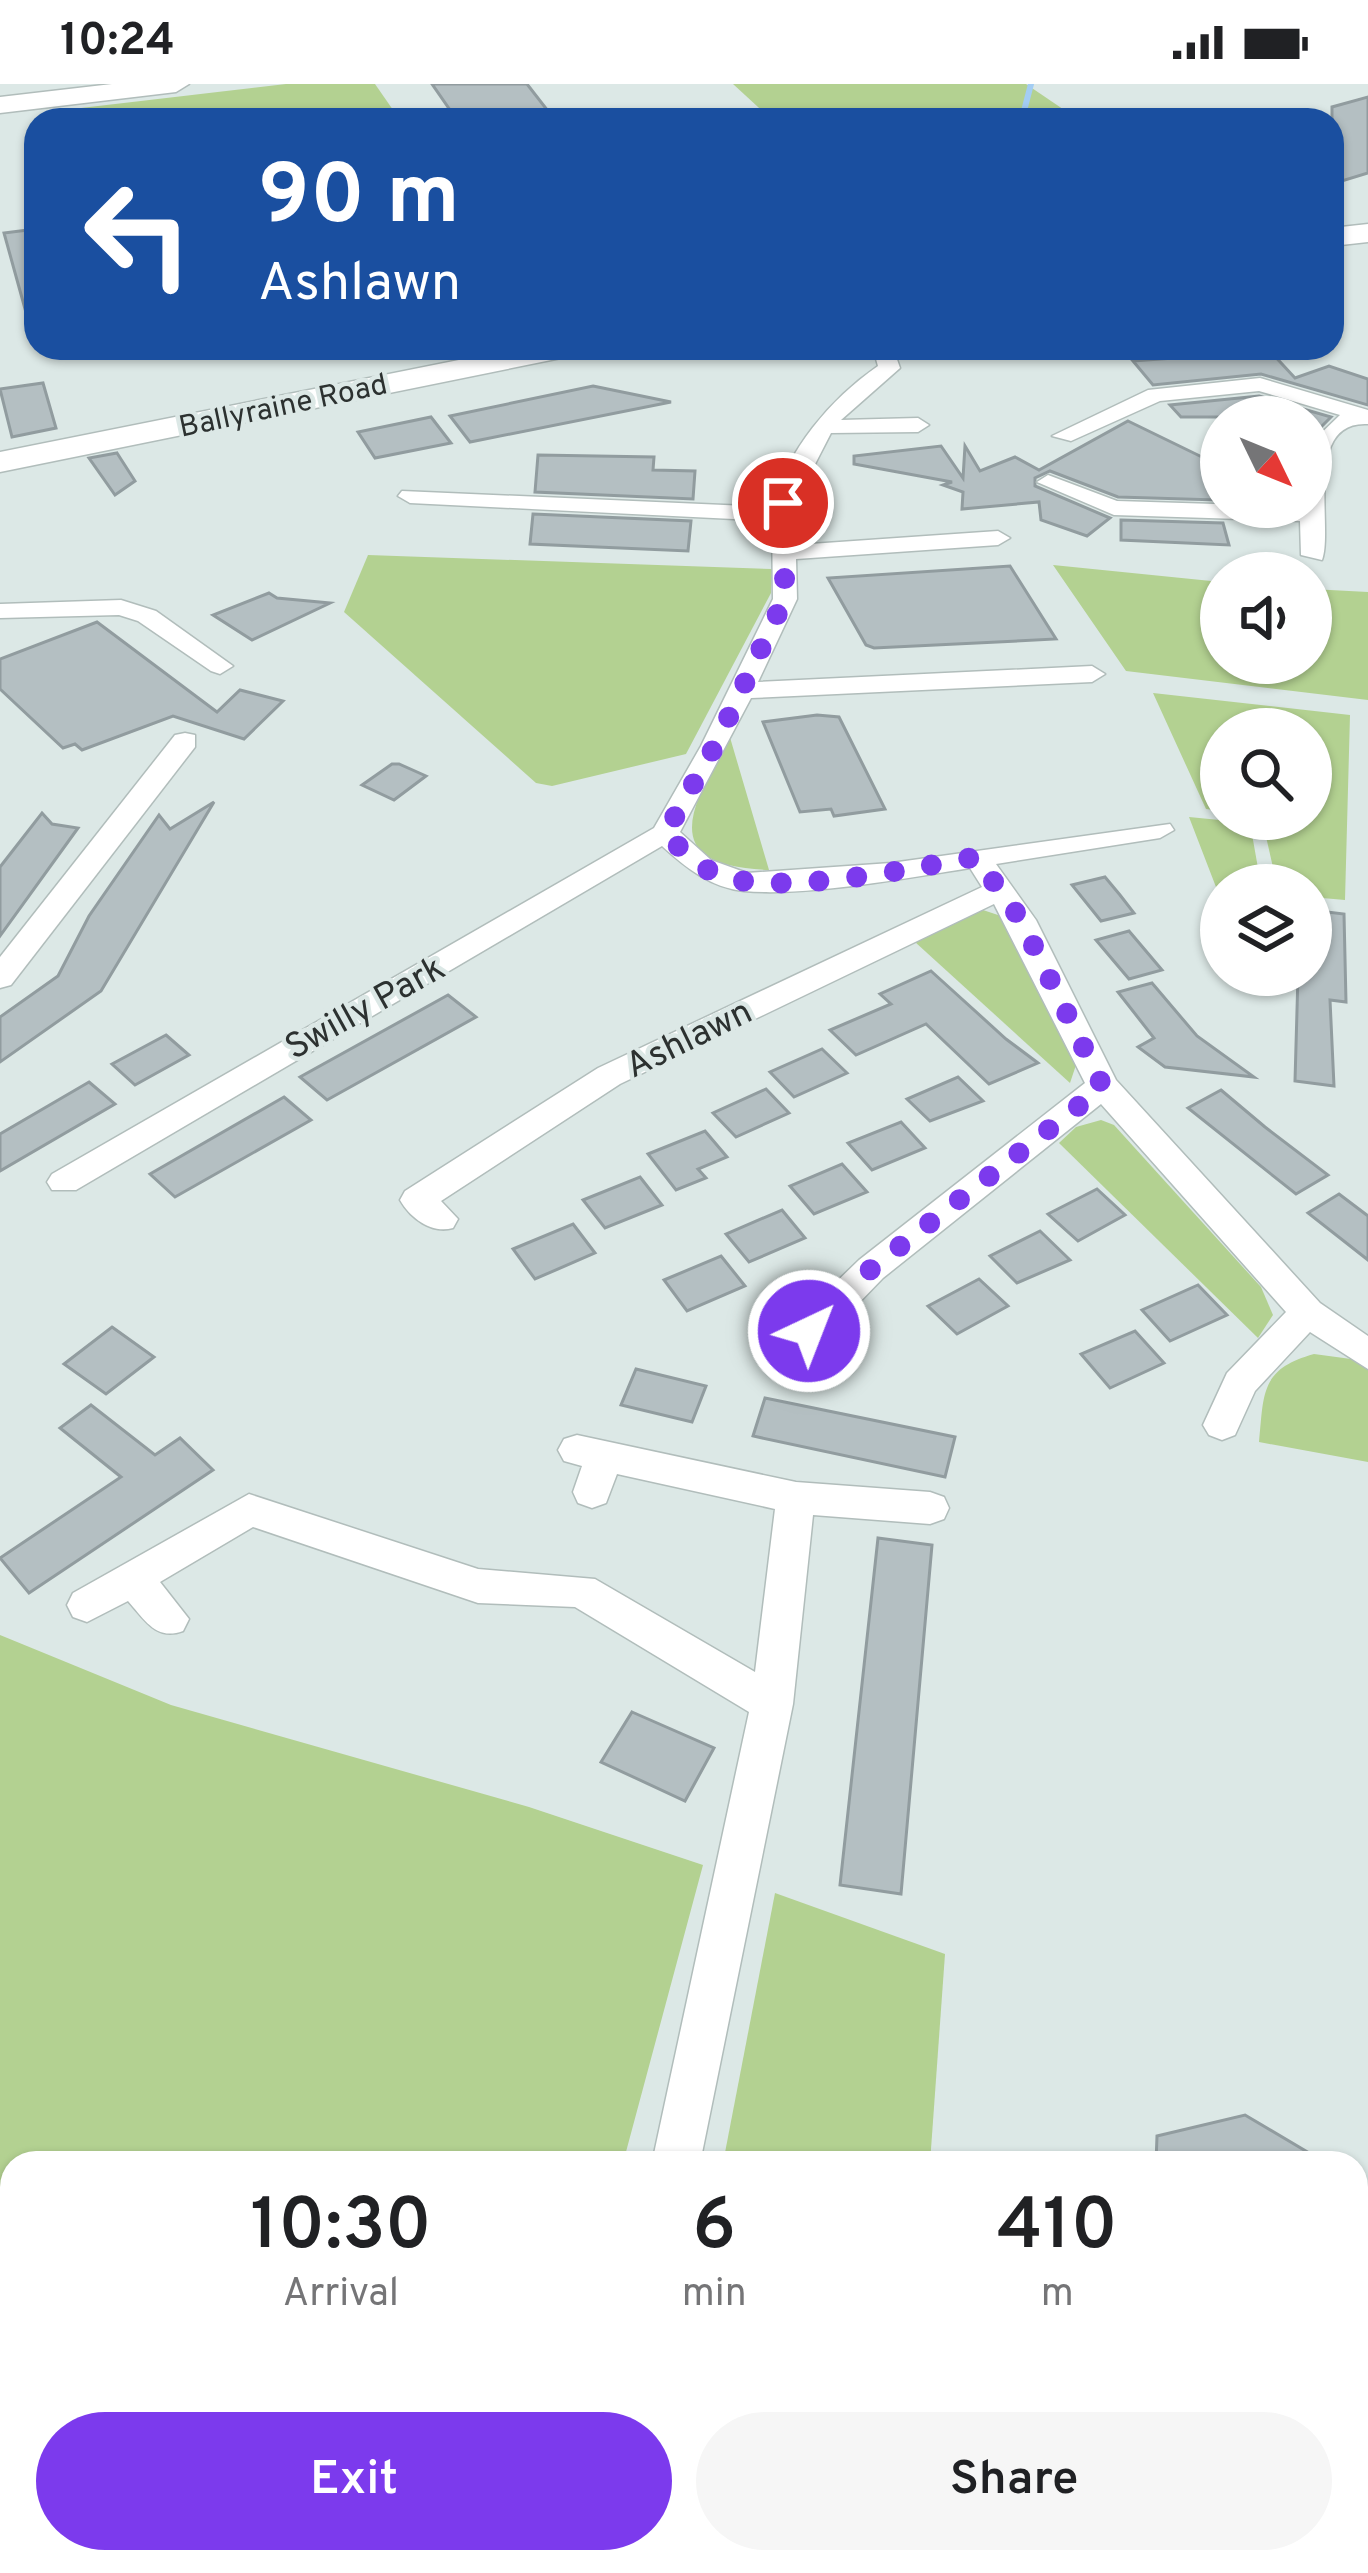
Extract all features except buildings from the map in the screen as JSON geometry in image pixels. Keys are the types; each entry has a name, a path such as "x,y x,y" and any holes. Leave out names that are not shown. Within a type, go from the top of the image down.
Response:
{"main road":[{"path":"0,105 176,84"},
{"name":"Ballyraine Road","path":"0,462 506,360"}],"street":[{"path":"887,360 889,368 853,393 823,427 779,514 785,598 665,834 700,866 744,882 891,872 1160,830"},
{"path":"1063,436 1146,399 1191,389 1271,384 1364,416"},
{"path":"1332,427 1364,416"},
{"path":"823,427 918,425"},
{"path":"1048,482 1114,508 1200,504"},
{"path":"410,496 779,514"},
{"path":"785,553 998,538"},
{"path":"0,611 121,608 147,616 220,666"},
{"path":"741,691 1092,674"},
{"path":"0,978 185,741"},
{"name":"Swilly Park","path":"64,1182 287,1048 547,902 599,864 665,834"},
{"path":"976,857 1001,889 1103,1087 1307,1312 1368,1355"},
{"name":"Ashlawn","path":"441,1219 417,1200 609,1076 1001,889"},
{"path":"809,1331 871,1269 1103,1087"},
{"path":"1222,1425 1240,1383 1307,1312"},
{"path":"591,1466 796,1498 930,1508"},
{"path":"679,2151 772,1704 796,1498"},
{"path":"87,1605 250,1510 478,1586 581,1592 772,1704"},
{"path":"132,1579 169,1619"}],"green space":[{"path":"286,84 375,84 392,108 81,108"},
{"path":"733,84 1026,84 1061,108 759,108"},
{"path":"368,555 772,569 771,593 686,754 552,786 536,783 344,612"},
{"path":"1053,565 1200,580 1200,680 1126,671"},
{"path":"1332,590 1368,592 1368,700 1234,684 1332,684"},
{"path":"1153,693 1287,708 1200,708 1200,796"},
{"path":"1332,713 1350,715 1345,900 1332,899 1332,864 1272,864 1267,840 1332,840"},
{"path":"729,734 769,870 732,866 708,857 696,844 695,807"},
{"path":"1189,817 1200,818 1200,840 1253,840 1257,864 1207,864"},
{"path":"983,910 1007,918 1076,1065 1070,1083 915,942"},
{"path":"1101,1120 1114,1125 1261,1287 1273,1315 1258,1338 1059,1143 1076,1127"},
{"path":"1314,1354 1351,1359 1368,1367 1368,1462 1259,1442 1268,1385 1283,1367"},
{"path":"0,1635 171,1705 529,1807 703,1865 626,2151 0,2151"},
{"path":"775,1893 945,1954 931,2151 725,2151"}],"waterway":[{"path":"1025,108 1031,84"}],"route":[{"path":"783,503 779,514 785,598 715,746 665,834 700,866 744,882 891,872 976,857 1021,920 1103,1087 871,1269 809,1331"}]}
